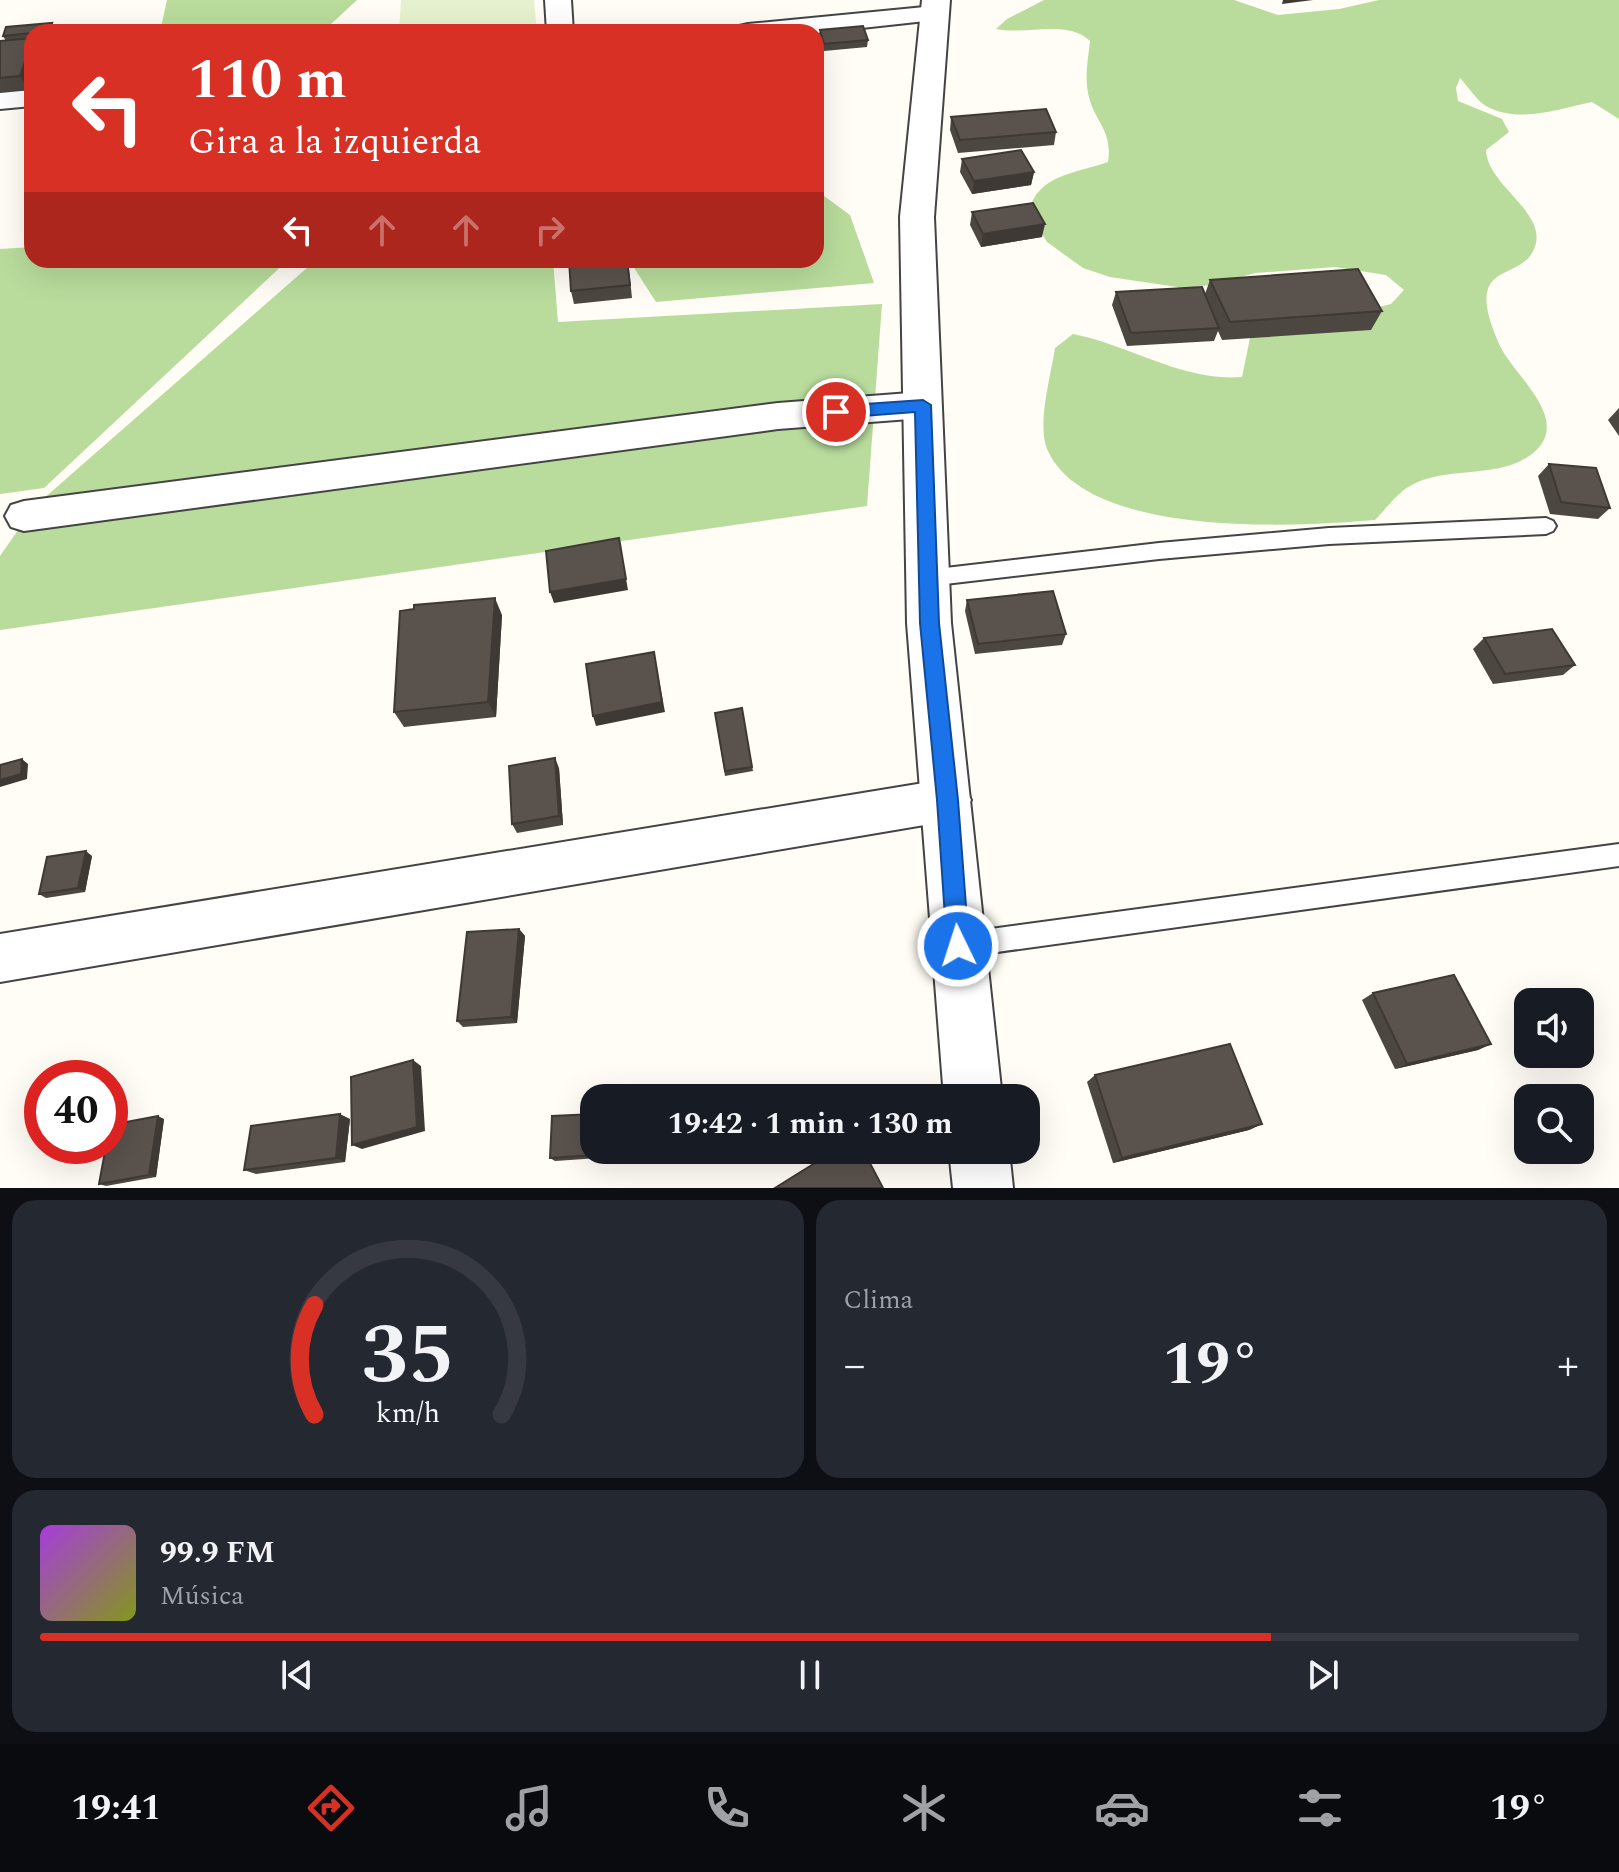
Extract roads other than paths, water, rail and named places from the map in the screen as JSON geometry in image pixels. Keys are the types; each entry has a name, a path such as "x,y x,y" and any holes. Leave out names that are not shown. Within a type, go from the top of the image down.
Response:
{"street":[{"path":"558,0 560,24"},
{"path":"808,24 936,7 917,217 929,623 948,800 972,1084"},
{"path":"0,101 24,99"},
{"path":"24,516 778,416 923,405"},
{"path":"0,958 948,800"},
{"path":"980,1164 983,1188"}],"lane":[{"path":"928,578 1159,551 1329,536 1546,526"},
{"path":"958,946 1619,855"}]}
